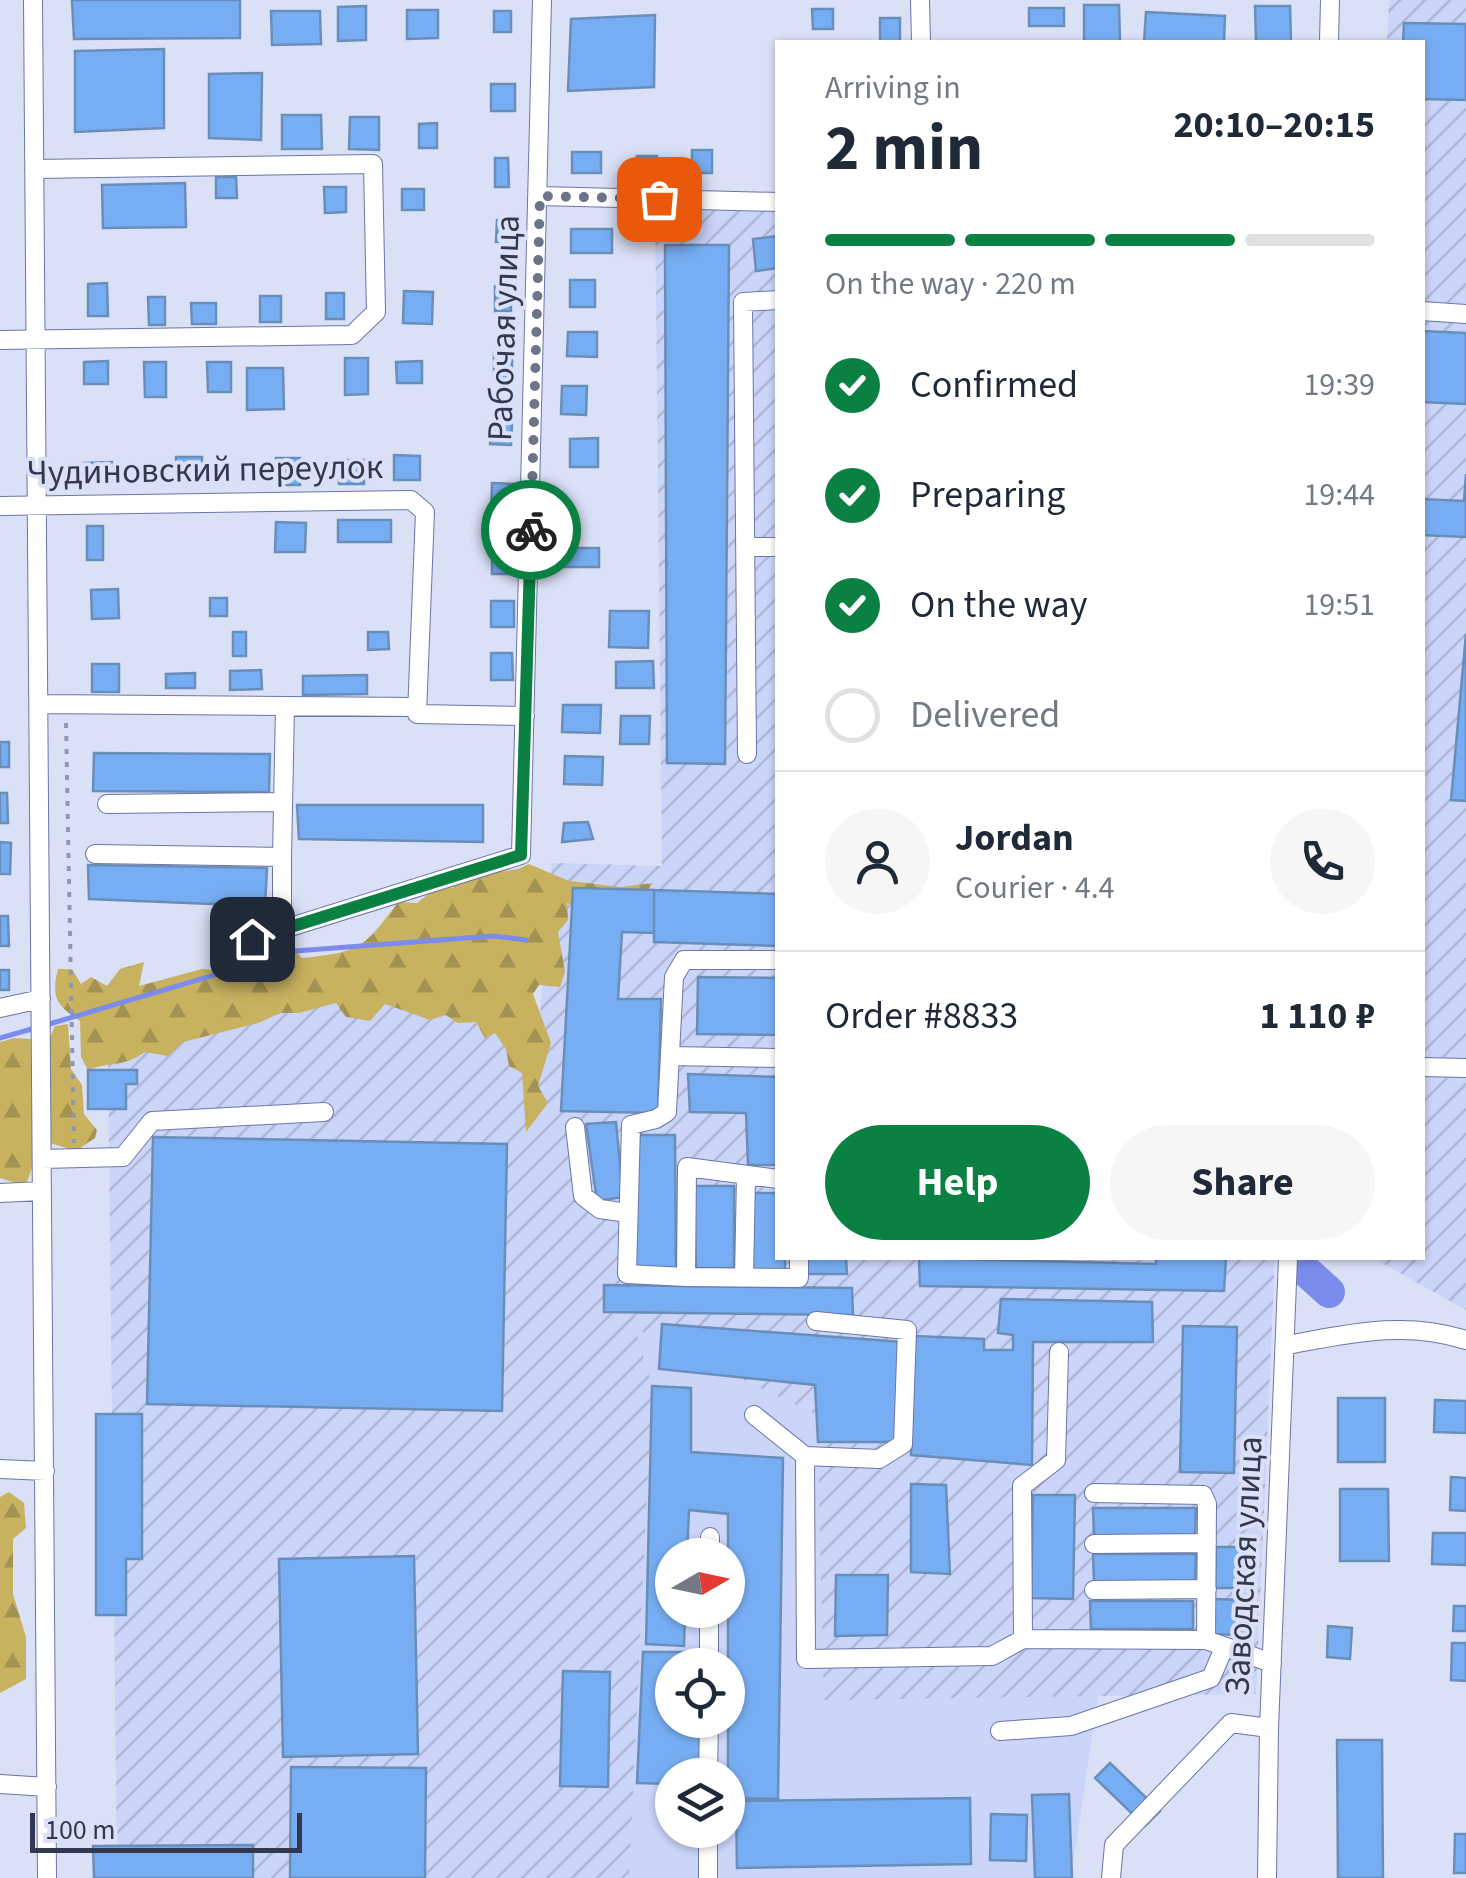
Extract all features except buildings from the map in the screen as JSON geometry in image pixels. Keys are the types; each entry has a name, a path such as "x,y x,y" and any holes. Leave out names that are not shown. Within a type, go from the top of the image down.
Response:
{"street":[{"path":"33,0 48,1878"},
{"name":"Рабочая улица","path":"252,939 521,855 542,0"},
{"path":"920,0 921,40"},
{"path":"1329,40 1330,0"},
{"path":"0,340 36,336 352,334 376,312 373,164 34,169"},
{"path":"540,196 775,202"},
{"path":"748,754 743,302 775,300"},
{"path":"1425,312 1466,314"},
{"name":"Чудиновский переулок","path":"0,506 411,500 426,512 417,707"},
{"path":"746,547 775,546"},
{"path":"39,704 417,707 417,714 526,716"},
{"path":"282,930 284,706"},
{"path":"106,804 283,802"},
{"path":"94,854 282,857"},
{"path":"775,960 684,960 674,977 667,1112 630,1125 627,1274 799,1278 799,1260"},
{"path":"0,1008 41,999"},
{"path":"672,1056 775,1058"},
{"path":"1425,1066 1466,1068"},
{"path":"42,1159 123,1157 152,1121 324,1112"},
{"path":"576,1126 583,1196 600,1209 628,1213"},
{"path":"686,1277 687,1167 775,1179"},
{"path":"744,1278 746,1176"},
{"path":"0,1192 42,1192"},
{"name":"Заводская улица","path":"1267,1878 1269,1728 1288,1260"},
{"path":"754,1416 805,1456 879,1459 903,1444 907,1330 816,1321"},
{"path":"1287,1345 1374,1330 1432,1329 1466,1340"},
{"path":"1023,1639 1022,1486 1056,1460 1058,1352"},
{"path":"805,1456 806,1658 992,1656 1023,1639 1206,1640 1272,1663"},
{"path":"0,1469 45,1471"},
{"path":"1094,1493 1203,1495 1207,1543 1206,1640"},
{"path":"1094,1544 1207,1543"},
{"path":"1094,1590 1206,1589"},
{"path":"1000,1731 1071,1726 1211,1678 1224,1648"},
{"path":"1111,1878 1114,1846 1231,1723 1269,1728"},
{"path":"0,1784 47,1788"},
{"path":"708,1848 708,1878"}],"path":[{"path":"65,704 74,980 74,1158"}],"shaded area":[{"path":"1389,0 1466,0 1466,1310 1377,1260 1425,1260 1425,40 1387,40"},
{"path":"655,196 775,196 775,1260 1275,1260 1256,1694 824,1700 817,1415 635,1328 652,1386 629,1878 117,1878 108,1047 317,978 540,1014 552,863 662,866"},
{"path":"634,1327 817,1415 825,1699 1098,1696 1071,1878 629,1878 652,1387"}],"green space":[{"path":"529,864 569,881 621,887 653,883 635,908 589,911 567,903 568,920 558,932 565,972 560,987 539,985 533,994 551,1043 538,1086 548,1103 526,1132 522,1073 509,1066 506,1049 495,1033 485,1038 476,1022 458,1023 446,1015 430,1020 385,1004 370,1021 346,1017 336,1003 299,1013 281,1013 258,1023 183,1042 168,1056 145,1052 130,1060 88,1070 81,1057 80,1021 57,1000 58,969 72,969 81,984 91,977 107,986 120,969 144,962 139,986 202,969 241,972 266,952 288,943 302,958 349,950 368,938 398,902 417,903 435,889 452,888 466,877"},
{"path":"68,1024 71,1069 82,1085 84,1114 97,1130 95,1138 76,1151 47,1142 49,1039 55,1026"},
{"path":"31,1039 37,1132 25,1186 0,1178 0,1042"},
{"path":"9,1492 24,1503 26,1528 13,1539 13,1594 26,1637 26,1679 0,1693 0,1497"}],"waterway":[{"path":"46,1025 295,951 493,936 526,940"},
{"path":"0,1038 35,1028"},
{"path":"1297,1263 1329,1292"}],"way so far":[{"path":"531,530 540,196 659,199"}],"route":[{"path":"252,939 521,855 531,530"}]}
